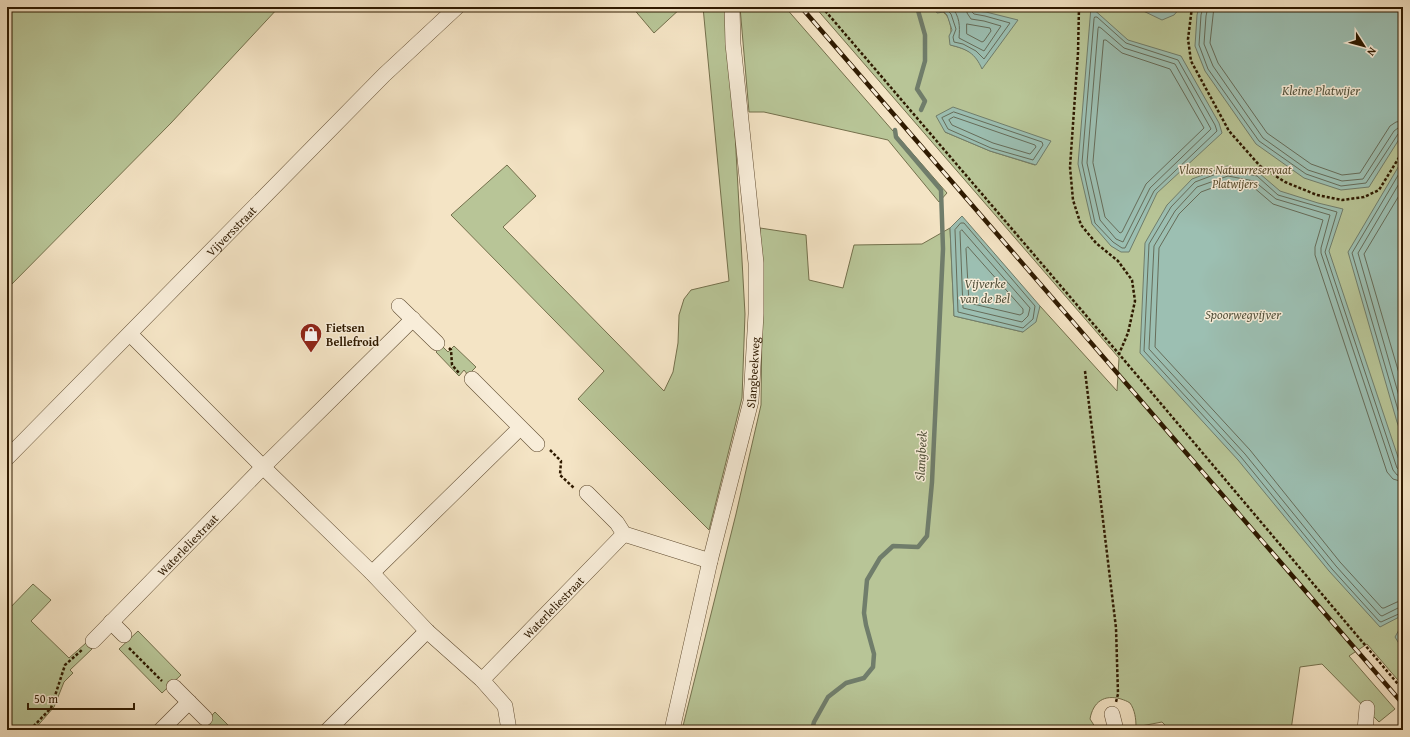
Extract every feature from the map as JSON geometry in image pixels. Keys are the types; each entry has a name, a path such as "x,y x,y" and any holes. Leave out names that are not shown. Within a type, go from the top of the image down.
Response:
{"street":[{"name":"Vijversstraat","path":"7,458 384,75 457,7"},
{"name":"Slangbeekweg","path":"672,730 710,561 751,401 756,314 756,263 733,44 732,7"},
{"path":"399,306 437,343"},
{"name":"Waterleliestraat","path":"93,641 263,467 413,319"},
{"path":"130,334 372,573 427,631 482,680 505,706 508,730"},
{"path":"472,379 537,444"},
{"path":"372,573 520,428"},
{"path":"587,494 617,523 624,534 710,561"},
{"name":"Waterleliestraat","path":"482,680 624,534"},
{"path":"111,622 124,635"},
{"path":"328,730 427,631"},
{"path":"174,687 205,718"},
{"path":"161,730 189,702"},
{"path":"1365,730 1367,708"},
{"path":"1112,714 1116,730"}],"path":[{"path":"822,7 1119,354 1403,690"},
{"path":"1079,7 1078,53 1070,166 1073,200 1081,225 1096,243 1118,261 1132,280 1135,301 1128,333 1119,354"},
{"path":"1192,7 1188,39 1191,61 1228,131 1260,166 1285,182 1317,195 1342,200 1364,198 1379,190 1403,151"},
{"path":"437,343 444,344 451,350 452,365 463,376 472,379"},
{"path":"1085,371 1116,628 1118,694 1112,714"},
{"path":"537,444 544,444 561,461 560,475 577,490 587,494"},
{"path":"124,635 124,643 168,686 174,687"},
{"path":"30,730 51,708 66,666 93,641"}],"green space":[{"path":"7,7 279,7 171,123 7,289"},
{"path":"632,7 682,7 654,33"},
{"path":"703,7 728,7 745,314 742,398 709,530 578,399 604,371 451,215 507,165 536,196 503,227 664,391 673,372 678,343 679,315 684,299 691,290 729,281"},
{"path":"740,7 785,7 947,193 939,202 888,140 764,112 749,112"},
{"name":"Vlaams Natuurreservaat Platwijers","path":"815,7 935,7 934,8 942,11 948,18 951,27 951,45 970,52 979,60 986,12 974,11 981,7 1403,7 1403,686 1367,644 1349,656 1395,709 1379,722 1322,664 1300,667 1291,730 1170,730 1162,722 1136,727 1135,715 1130,703 1121,699 1109,698 1100,701 1091,713 1090,719 1097,730 682,730 736,514 761,405 762,319 760,228 806,235 809,280 843,288 854,245 922,244 950,228 954,316 1023,332 1040,306 1117,391 1119,358","holes":["945,132 1050,141 1035,165 990,151"]},
{"path":"442,346 448,352 454,346 476,367 468,375 464,370 459,376 436,352"},
{"path":"33,584 51,600 31,621 69,658 86,643 92,649 70,670 73,673 64,682 54,707 34,730 7,730 7,611"},
{"path":"138,631 181,675 162,693 119,649"},
{"path":"215,712 233,730 198,730"}],"water":[{"path":"981,7 974,11 986,12 1018,20 982,69 970,52 950,45 949,36 952,30 947,15 944,12 937,13 934,8"},
{"path":"1091,7 1128,40 1181,56 1219,123 1222,133 1157,193 1129,252 1121,252 1111,246 1092,224 1078,164"},
{"path":"1135,7 1181,7 1174,15 1162,20"},
{"name":"Kleine Platwijer","path":"1199,7 1403,7 1403,133 1369,187 1341,190 1304,178 1256,144 1205,71 1195,46"},
{"path":"953,107 1051,141 1036,165 990,151 945,132 936,116"},
{"path":"1403,159 1403,438 1397,422 1348,252"},
{"name":"Spoorwegvijver","path":"1227,166 1259,173 1280,191 1343,209 1329,251 1403,472 1403,615 1380,627 1329,571 1238,460 1140,353 1145,243 1167,205 1192,179"},
{"name":"Vijverke van de Bel","path":"962,216 1040,306 1036,322 1023,332 954,316 950,228"},
{"path":"1403,626 1403,650 1395,637 1400,628"}],"waterway":[{"name":"Slangbeek","path":"917,7 925,35 925,61 917,89 925,101 921,110"},
{"name":"Slangbeek","path":"812,730 814,722 828,697 846,683 864,678 873,667 874,654 864,613 867,580 880,558 893,546 918,547 927,536 932,482 943,249 941,190 896,137 895,130"}],"railway":[{"path":"801,7 1403,704"}],"place":[{"name":"Fietsen Bellefroid","path":"311,354"}]}
